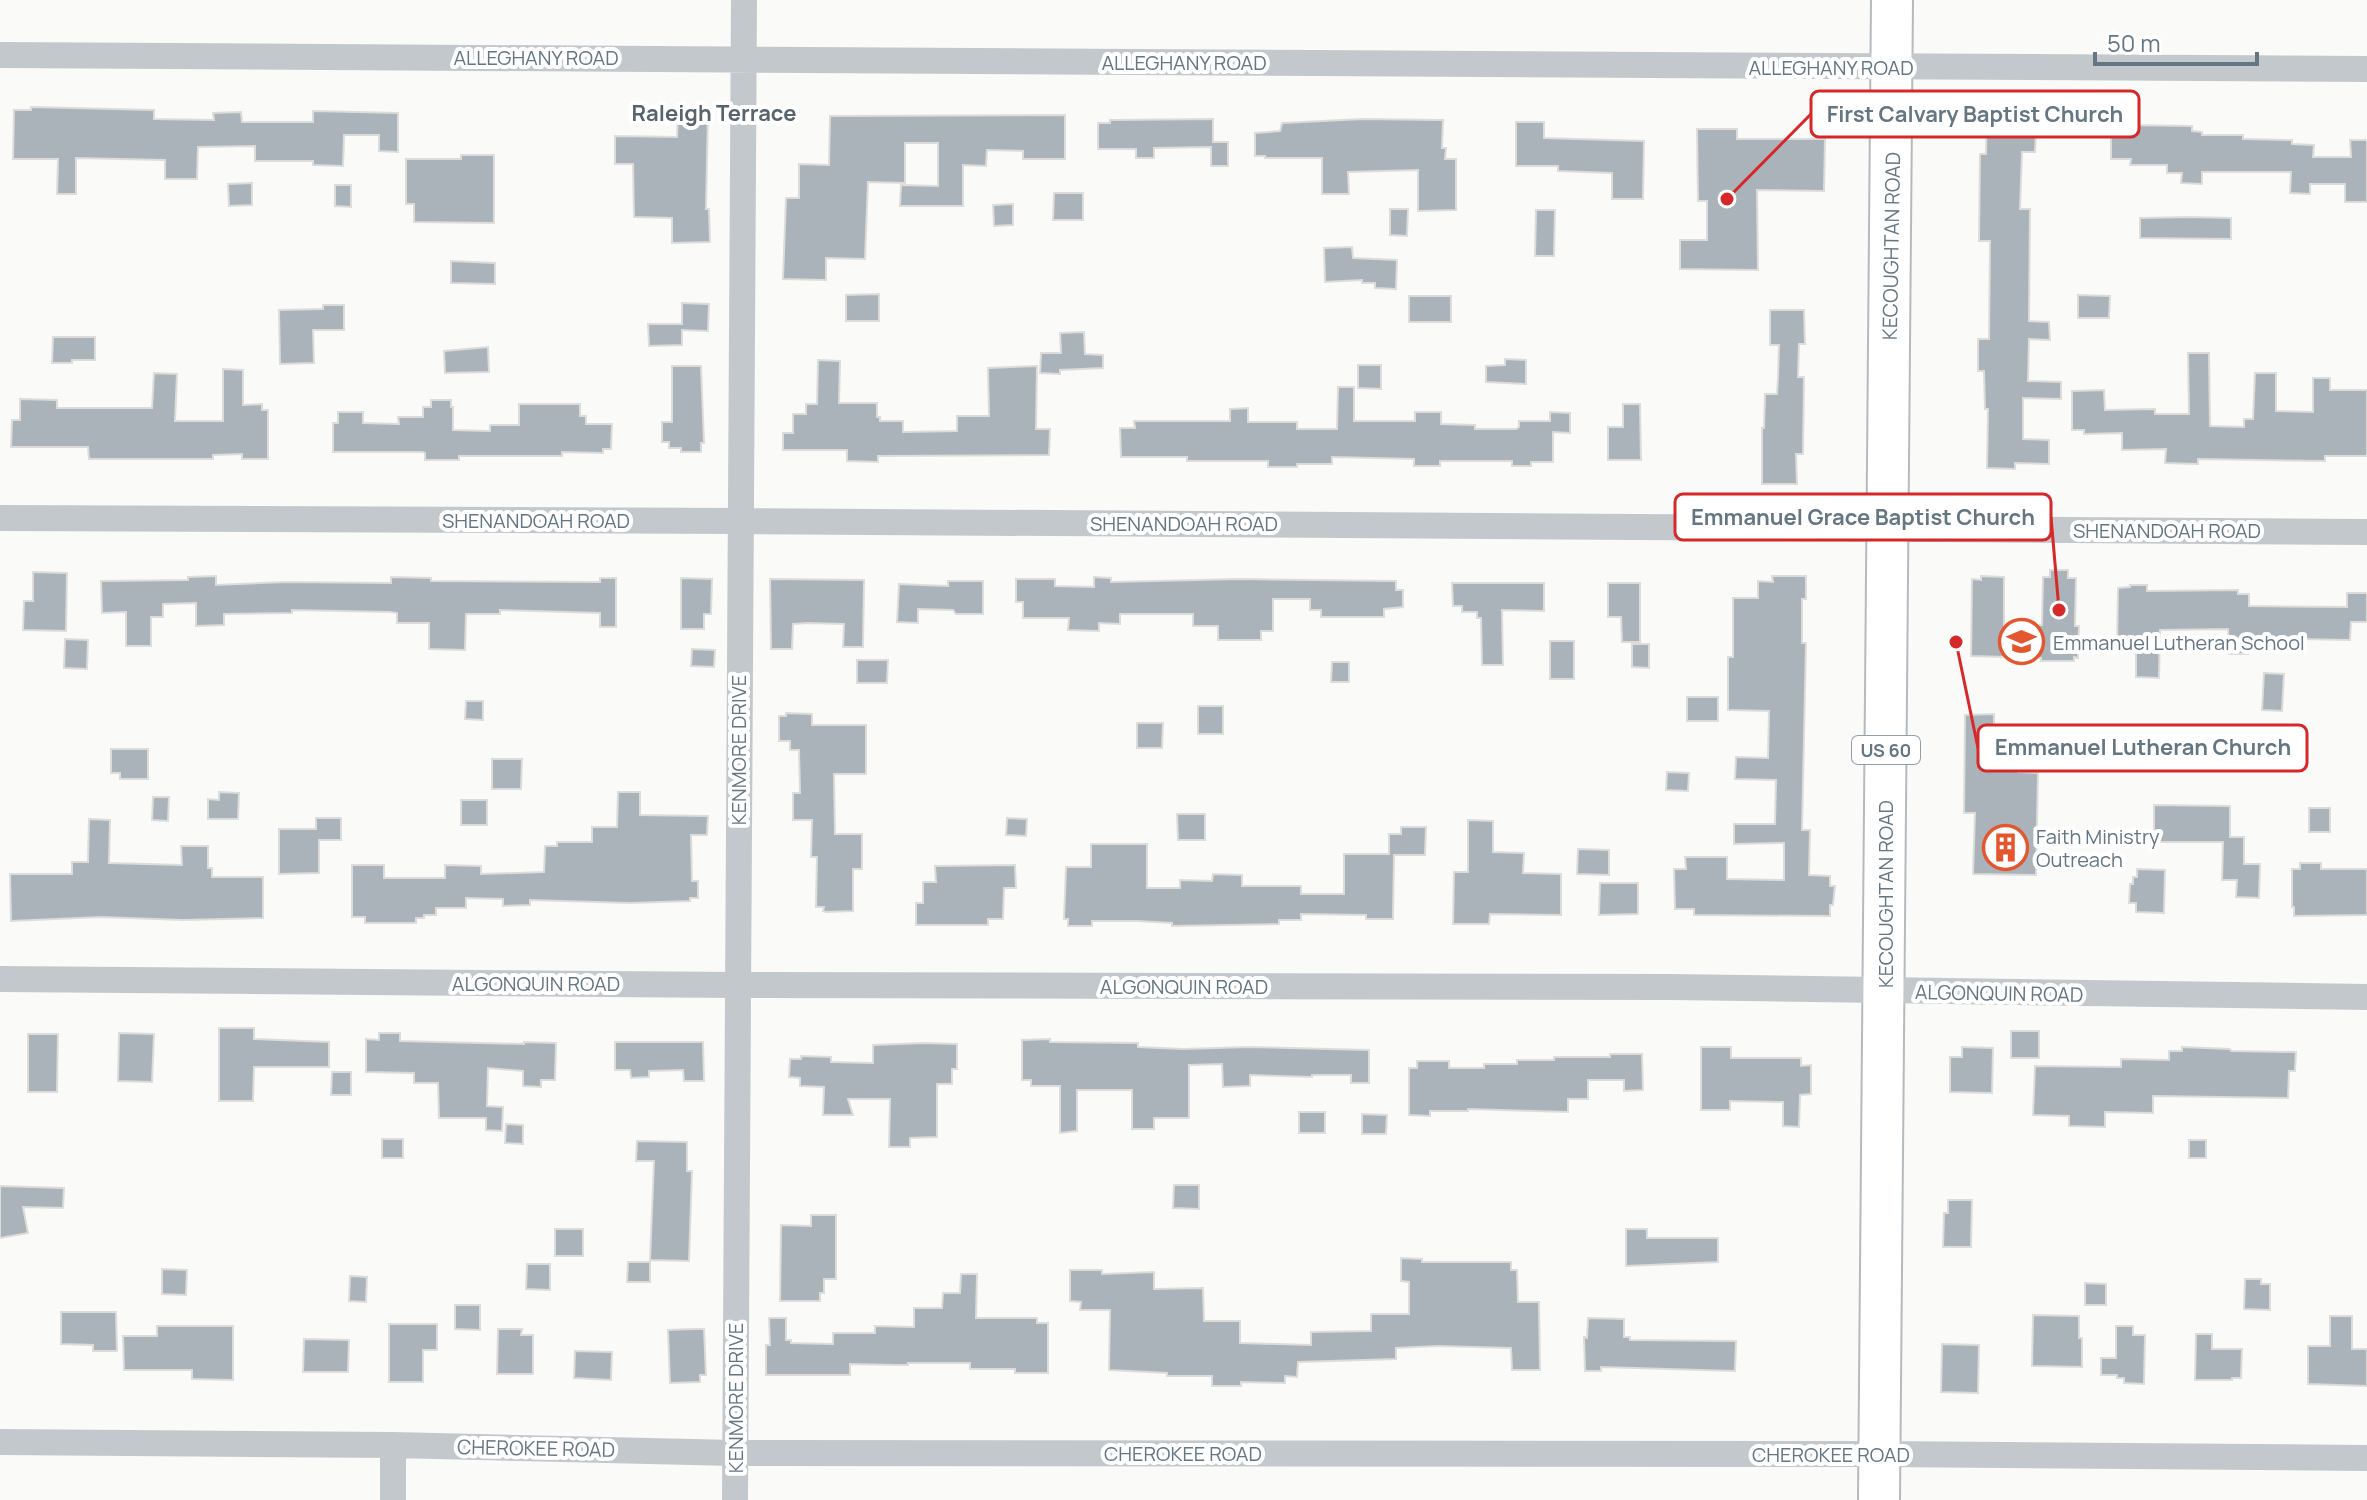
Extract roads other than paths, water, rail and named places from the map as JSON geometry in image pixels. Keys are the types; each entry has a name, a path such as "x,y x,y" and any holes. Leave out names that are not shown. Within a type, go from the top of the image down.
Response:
{"main road":[{"name":"KECOUGHTAN ROAD","path":"1879,1500 1892,0"}],"street":[{"name":"KENMORE DRIVE","path":"735,1500 744,0"},
{"name":"ALLEGHANY ROAD","path":"0,55 2367,69"},
{"name":"SHENANDOAH ROAD","path":"0,518 2367,532"},
{"name":"ALGONQUIN ROAD","path":"0,979 737,985 1671,987 2367,997"},
{"name":"CHEROKEE ROAD","path":"0,1442 393,1445 735,1453 1880,1454 2367,1458"},
{"path":"393,1445 393,1500"}],"place":[{"name":"First Calvary Baptist Church","path":"1727,199"},
{"name":"Emmanuel Grace Baptist Church","path":"2059,610"},
{"name":"Emmanuel Lutheran Church","path":"1956,642"},
{"name":"Emmanuel Lutheran School","path":"2022,642"},
{"name":"Faith Ministry Outreach","path":"2005,847"}],"district":[{"name":"Raleigh Terrace","path":"714,113"}]}
